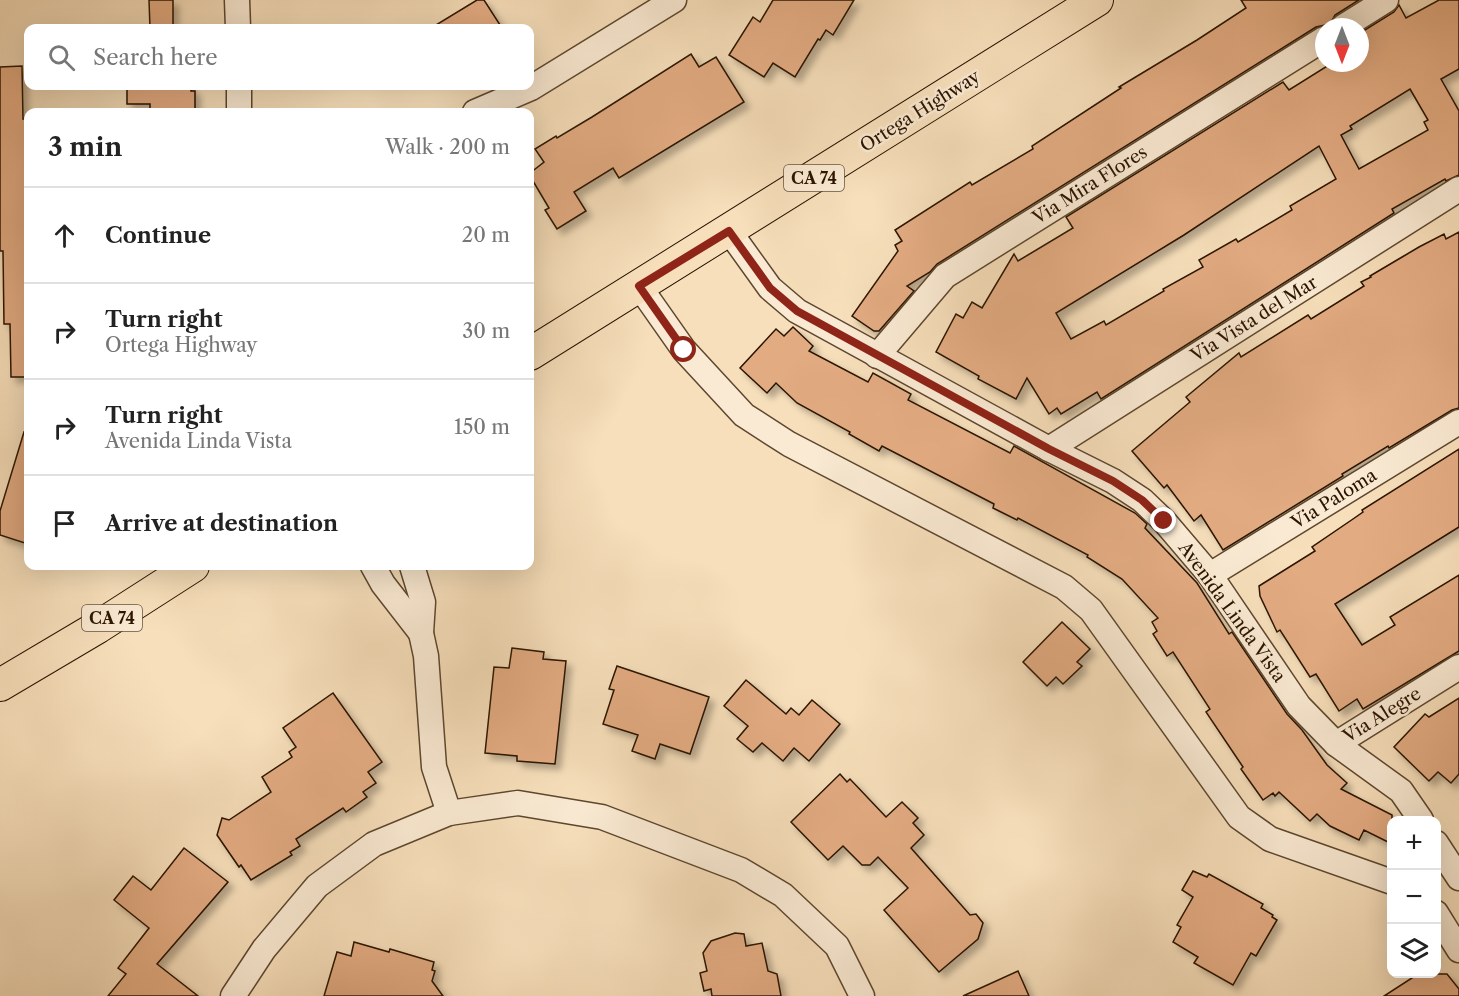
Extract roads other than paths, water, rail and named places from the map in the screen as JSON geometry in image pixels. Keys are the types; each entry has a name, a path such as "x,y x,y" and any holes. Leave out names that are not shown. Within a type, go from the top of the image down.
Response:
{"main road":[{"name":"Ortega Highway","path":"534,352 1097,0"},
{"name":"CA 74","path":"0,685 98,627 187,570"}],"street":[{"path":"237,0 238,24"},
{"path":"534,86 674,0"},
{"path":"1357,18 1386,0"},
{"name":"Via Mira Flores","path":"877,356 945,276 1315,45"},
{"path":"239,90 239,108"},
{"path":"484,108 526,90"},
{"name":"Via Vista del Mar","path":"1049,449 1459,189"},
{"name":"Avenida Linda Vista","path":"729,231 770,288 797,311 1049,449 1113,481 1142,500 1164,521 1210,575 1299,706 1336,744 1401,791 1418,816"},
{"path":"639,286 684,350 744,415 789,444 1064,587 1091,609 1239,817 1270,839 1387,880"},
{"name":"Via Paloma","path":"1210,575 1459,422"},
{"path":"403,570 378,575 421,633"},
{"path":"414,570 423,602 421,633 426,656 434,767 449,813"},
{"name":"Via Alegre","path":"1336,744 1459,667"},
{"path":"233,996 264,949 317,886 374,844 449,813 518,803 602,817 741,870 783,895 837,946 862,996"},
{"path":"1441,849 1459,878"},
{"path":"1441,920 1459,950"}]}
